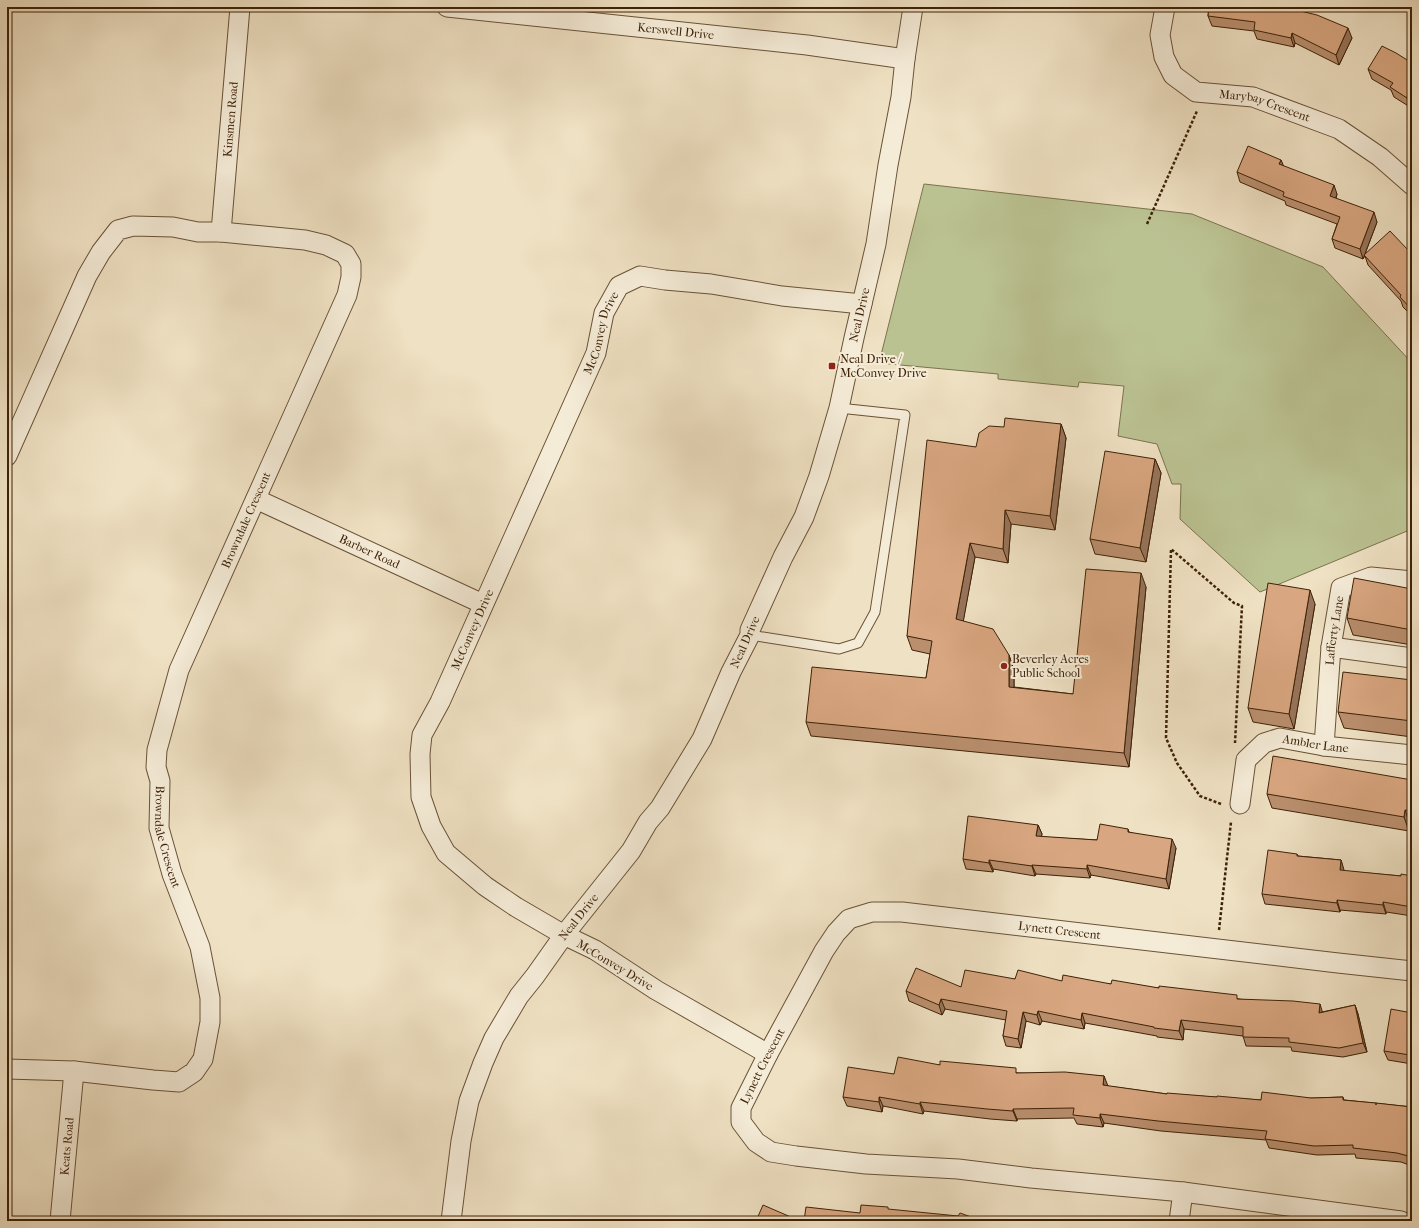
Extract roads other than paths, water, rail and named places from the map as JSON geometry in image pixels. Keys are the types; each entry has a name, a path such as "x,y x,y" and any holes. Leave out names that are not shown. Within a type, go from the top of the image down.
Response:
{"street":[{"name":"Kinsmen Road","path":"221,232 240,7"},
{"name":"Kerswell Drive","path":"447,7 807,45 905,59"},
{"name":"Neal Drive","path":"451,1221 461,1141 469,1101 494,1038 519,996 564,935 631,851 648,822 660,808 702,739 731,672 750,635 750,630 783,557 804,516 819,476 839,408 876,244 888,165 901,97 913,7"},
{"name":"Marybay Crescent","path":"1165,7 1160,36 1164,57 1173,75 1196,92 1253,97 1339,129 1380,157 1412,185"},
{"name":"Browndale Crescent","path":"7,456 87,276 101,252 118,230 133,226 173,228 198,232 221,232 305,240 326,246 345,254 351,264 351,277 347,295 179,670 157,750 156,766 160,781 159,828 172,874 200,947 210,998 210,1022 203,1059 194,1072 179,1082 74,1071 7,1068"},
{"name":"McConvey Drive","path":"768,1054 656,990 595,950 564,935 516,907 485,886 446,853 431,826 420,798 420,754 422,735 440,702 596,353 604,313 619,286 640,276 711,284 782,296 862,304"},
{"name":"Barber Road","path":"256,499 483,604"},
{"name":"Lafferty Lane","path":"1324,746 1330,647 1341,588 1371,577 1412,582"},
{"path":"1330,647 1412,658"},
{"name":"Ambler Lane","path":"1232,809 1246,760 1264,743 1280,738 1324,746 1412,755"},
{"name":"Lynett Crescent","path":"1401,1221 1183,1192 1031,1178 958,1169 866,1164 772,1152 756,1142 741,1122 741,1108 768,1054 824,951 836,933 849,919 872,912 902,912 1338,963 1412,970"},
{"name":"Keats Road","path":"60,1221 74,1071"},
{"path":"1179,1221 1183,1192"}],"lane":[{"path":"750,635 839,648 858,643 875,612 905,415 839,408"}],"place":[{"name":"Neal Drive / McConvey Drive","path":"832,366"},
{"name":"Beverley Acres Public School","path":"1004,666"}]}
